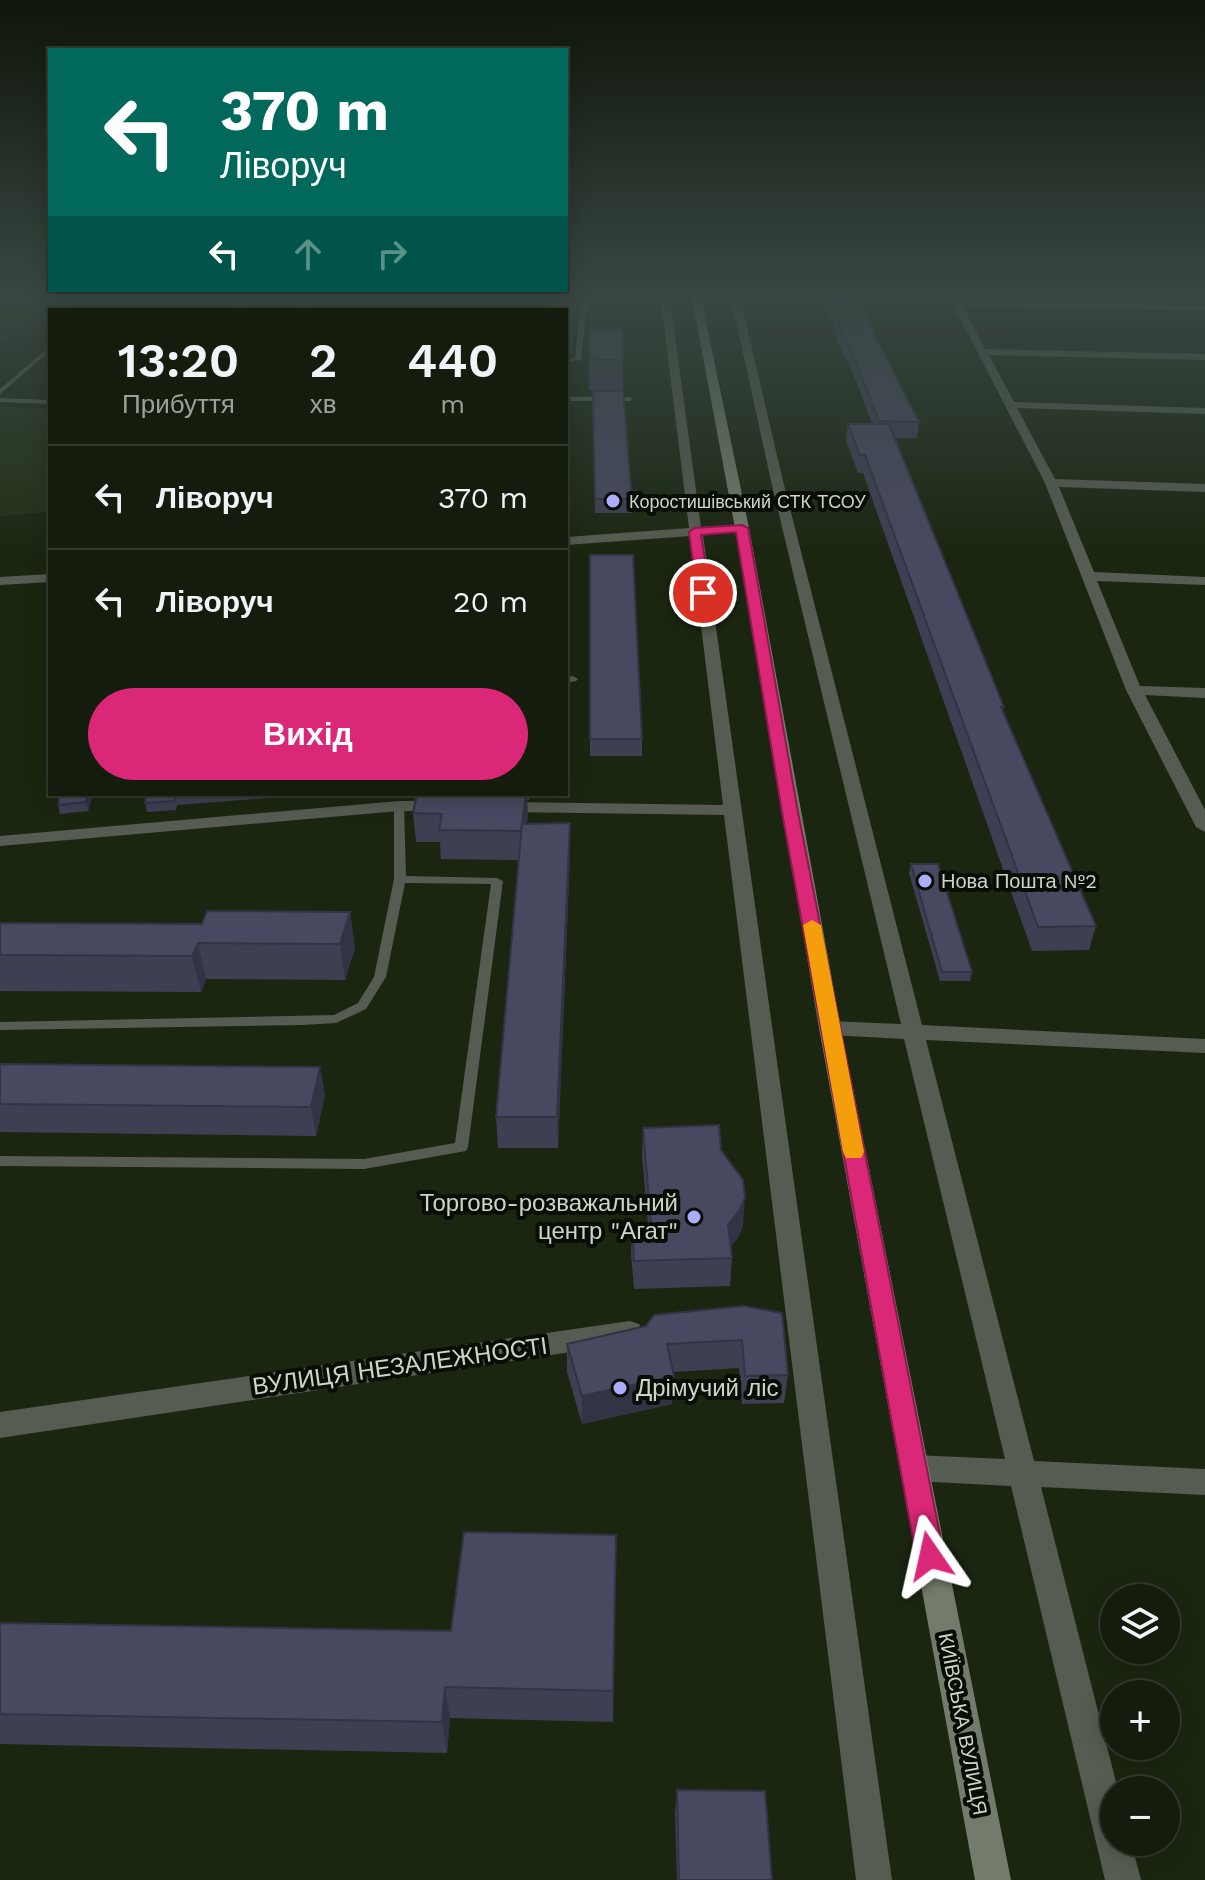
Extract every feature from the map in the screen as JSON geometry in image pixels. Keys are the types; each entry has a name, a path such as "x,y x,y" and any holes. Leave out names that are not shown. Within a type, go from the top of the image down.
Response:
{"main road":[{"name":"КИЇВСЬКА ВУЛИЦЯ","path":"713,381 742,528 830,1028 993,1880"}],"street":[{"path":"675,381 874,1880"},
{"path":"754,381 1020,1473 1123,1880"},
{"path":"998,381 1051,483 1134,690 1205,827"},
{"path":"1012,405 1205,411"},
{"path":"1051,483 1205,488"},
{"path":"568,541 742,528"},
{"path":"1086,576 1205,581"},
{"path":"0,581 48,578"},
{"path":"1134,690 1205,693"},
{"path":"0,841 400,800 470,807 733,810"},
{"path":"830,1028 1205,1046"},
{"path":"772,1317 801,1316"},
{"name":"ВУЛИЦЯ НЕЗАЛЕЖНОСТІ","path":"0,1425 652,1328"},
{"path":"913,1468 1205,1482"}],"lane":[{"path":"568,399 630,399"},
{"path":"0,400 48,402"},
{"path":"0,1026 336,1019 362,1006 380,977 400,879 400,800"},
{"path":"0,1161 364,1164 461,1147 497,881 400,879"}],"shaded area":[{"path":"0,406 48,409 48,512 0,516"}],"building":[{"path":"863,381 898,381 919,422 879,421"},
{"path":"593,391 623,391 632,499 595,499"},
{"path":"848,424 889,424 1004,707 1001,707 1096,926 1038,927 865,455 860,455"},
{"path":"590,555 633,555 642,739 590,739"},
{"path":"60,796 88,796 86,802 58,805"},
{"path":"146,796 175,796 174,801 145,803"},
{"path":"417,796 526,796 521,831 439,830 442,814 413,813"},
{"path":"570,823 557,1117 496,1117 522,824"},
{"path":"911,864 938,864 972,972 942,972"},
{"path":"207,911 350,912 340,944 198,943 192,956 0,955 0,923 202,924"},
{"path":"0,1064 320,1067 311,1107 0,1104"},
{"name":"Торгово-розважальний центр \"Агат\"","path":"719,1125 721,1150 743,1180 745,1197 740,1210 728,1224 732,1258 634,1261 632,1225 651,1224 643,1128"},
{"path":"744,1306 782,1313 788,1375 745,1376 742,1340 667,1344 674,1376 582,1396 567,1344 646,1326 654,1315"},
{"path":"464,1532 616,1535 613,1691 445,1687 442,1722 0,1714 0,1623 451,1631"},
{"path":"677,1790 765,1791 772,1880 679,1880"}],"slow traffic":[{"path":"812,925 854,1152"}],"place":[{"name":"Коростишівський СТК ТСОУ","path":"613,501"},
{"name":"Нова Пошта №2","path":"925,881"},
{"name":"Торгово-розважальний центр \"Агат\"","path":"694,1217"},
{"name":"Дрімучий ліс","path":"620,1388"}],"route":[{"path":"703,593 695,532 742,528 790,812 930,1556"}]}
